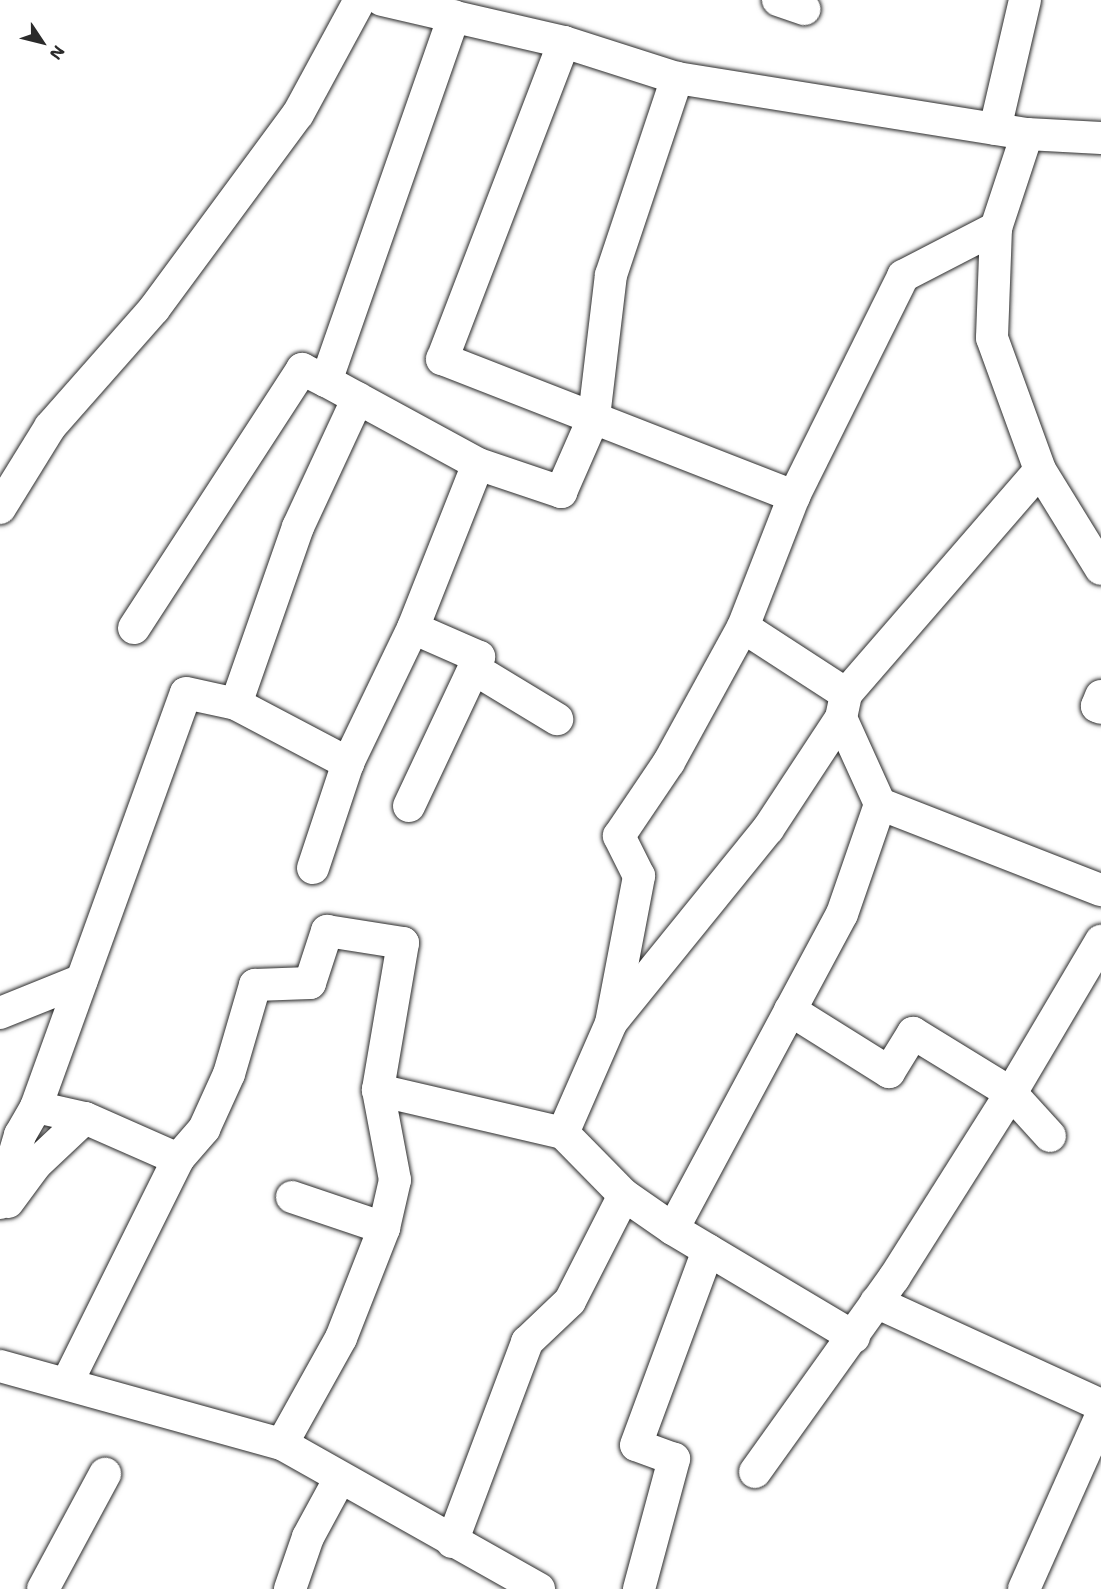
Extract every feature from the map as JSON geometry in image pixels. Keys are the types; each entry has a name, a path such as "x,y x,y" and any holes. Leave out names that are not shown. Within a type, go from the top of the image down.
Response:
{"street":[{"path":"0,508 50,427 154,309 297,114 360,0"},
{"path":"382,0 564,42 677,78 1028,134 1101,138"},
{"path":"995,129 1025,0"},
{"path":"326,381 454,16"},
{"path":"564,42 442,359 794,496"},
{"path":"134,628 302,369 478,464 561,492 594,417 611,275 677,78"},
{"path":"1028,134 996,228 992,339 1040,470 1101,569"},
{"path":"563,1133 611,1023 639,876 619,836 669,762 743,627 794,496 903,276 996,228"},
{"path":"236,704 298,527 358,398"},
{"path":"313,867 348,763 413,628 478,464"},
{"path":"611,1023 768,829 843,706 1040,470"},
{"path":"673,1229 842,914 880,804 843,706 743,627"},
{"path":"409,806 476,670 480,657 413,628"},
{"path":"476,670 558,719"},
{"path":"0,1203 20,1135 36,1107 186,693 236,704 348,763"},
{"path":"1101,696 1098,706 1101,708"},
{"path":"880,804 1101,890"},
{"path":"67,1383 178,1159 204,1129 229,1074 255,985 310,983 327,931 403,943 378,1090 395,1179 384,1228 341,1338 282,1444"},
{"path":"755,1472 854,1337 1011,1093 1101,941"},
{"path":"0,1013 82,980"},
{"path":"790,1010 889,1072 913,1033 1011,1093 1050,1136"},
{"path":"378,1090 563,1133 624,1195 673,1229 854,1337"},
{"path":"36,1107 85,1118 178,1159"},
{"path":"0,1212 36,1164 85,1118"},
{"path":"452,1542 527,1342 570,1302 624,1195"},
{"path":"292,1197 384,1228"},
{"path":"639,1589 674,1459 636,1445 708,1250"},
{"path":"876,1302 1101,1405"},
{"path":"0,1366 67,1383 209,1427 282,1444 339,1480 539,1589"},
{"path":"1024,1589 1101,1416"},
{"path":"43,1589 105,1474"},
{"path":"290,1589 308,1537 339,1480"}]}
